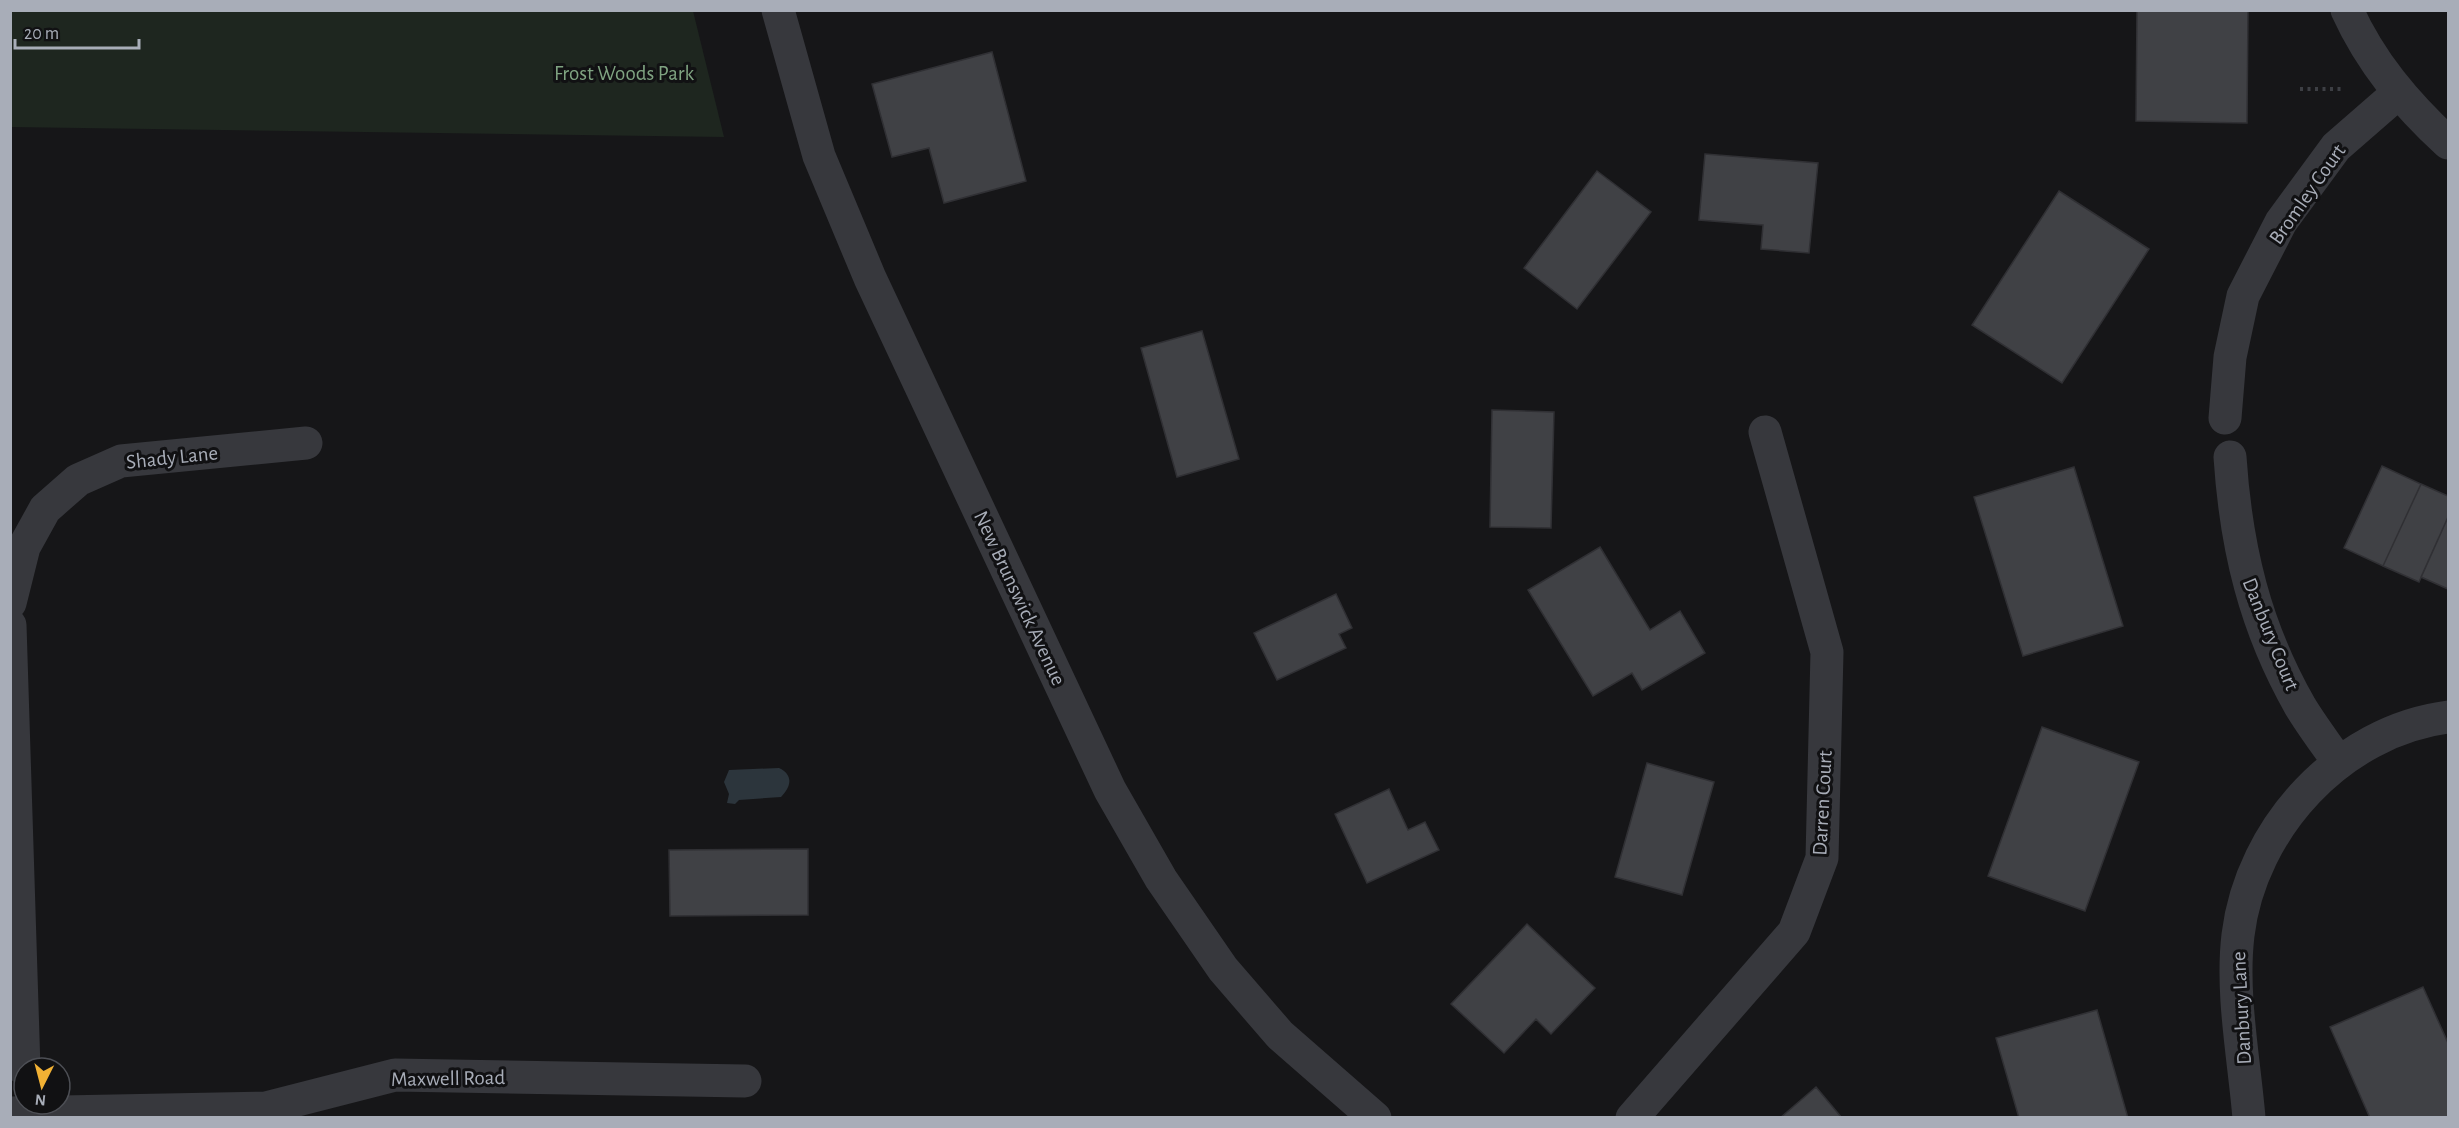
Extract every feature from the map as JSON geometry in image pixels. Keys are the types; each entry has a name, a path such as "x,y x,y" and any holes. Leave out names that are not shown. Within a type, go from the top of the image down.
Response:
{"street":[{"name":"New Brunswick Avenue","path":"778,10 819,156 870,278 1110,790 1161,879 1223,969 1280,1035 1375,1118"},
{"path":"2347,10 2355,29 2397,93 2448,143"},
{"name":"Bromley Court","path":"2225,418 2230,357 2243,296 2281,222 2336,147 2397,93"},
{"name":"Darren Court","path":"1632,1118 1794,932 1822,858 1827,652 1765,432"},
{"name":"Shady Lane","path":"10,603 24,546 45,509 78,480 121,461 306,443"},
{"name":"Danbury Court","path":"2230,457 2239,541 2257,612 2276,661 2301,708 2339,763"},
{"path":"10,625 24,1056"},
{"name":"Danbury Lane","path":"2249,1118 2236,960 2243,907 2254,874 2273,834 2306,793 2339,763 2392,733 2448,717"},
{"name":"Maxwell Road","path":"72,1111 267,1113 395,1076 745,1081"}],"path":[{"path":"2300,89 2348,89"}],"green space":[{"name":"Frost Woods Park","path":"11,11 693,11 724,137 11,127"}],"shaded area":[{"path":"779,768 789,778 789,785 781,797 739,800 735,804 727,803 729,794 724,782 729,770"}],"building":[{"path":"2137,10 2248,10 2247,123 2136,121"},
{"path":"992,52 1026,181 944,203 929,148 892,157 872,84"},
{"path":"1705,154 1818,163 1809,253 1761,249 1763,225 1699,220"},
{"path":"1597,171 1651,212 1577,309 1524,268"},
{"path":"2059,191 2149,249 2062,383 1972,325"},
{"path":"1202,331 1239,459 1177,477 1141,348"},
{"path":"1492,410 1554,412 1551,528 1490,527"},
{"path":"2382,466 2421,484 2383,566 2344,548"},
{"path":"2074,467 2123,626 2023,656 1974,497"},
{"path":"2421,484 2448,496 2448,517 2419,582 2383,566"},
{"path":"2448,517 2448,589 2421,577"},
{"path":"1600,547 1650,630 1680,611 1705,653 1642,690 1632,673 1593,696 1528,590"},
{"path":"1336,594 1352,628 1339,634 1346,648 1277,680 1254,633"},
{"path":"2042,727 2139,762 2085,911 1988,876"},
{"path":"1647,763 1714,782 1682,895 1615,877"},
{"path":"1389,789 1408,830 1425,822 1439,850 1367,883 1335,814"},
{"path":"808,849 808,915 670,916 669,850"},
{"path":"1527,924 1595,988 1551,1034 1536,1019 1504,1053 1451,1004"},
{"path":"2423,987 2448,1043 2448,1118 2370,1118 2330,1027"},
{"path":"2097,1010 2128,1118 2019,1118 1996,1038"},
{"path":"1816,1087 1842,1118 1780,1118"}]}
